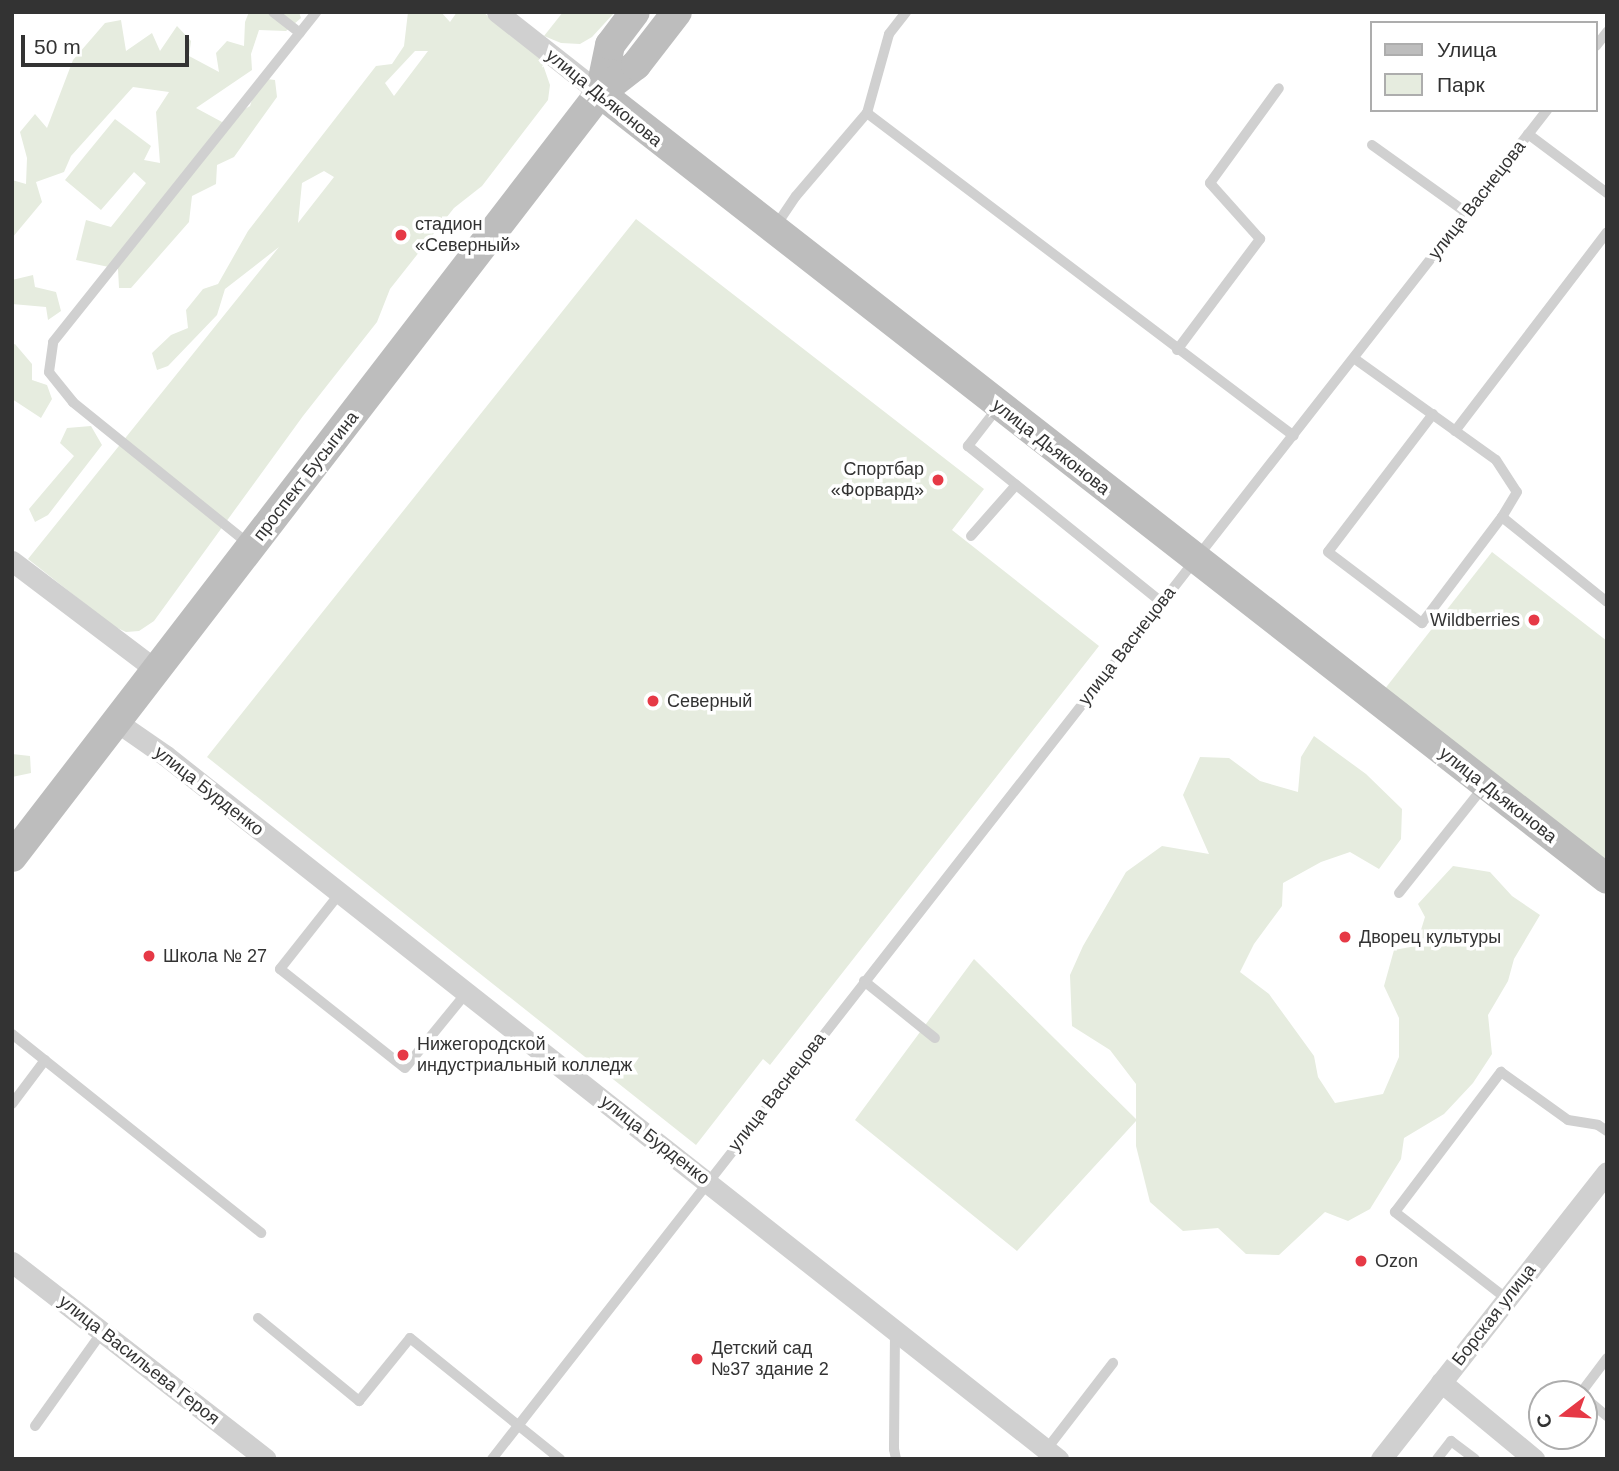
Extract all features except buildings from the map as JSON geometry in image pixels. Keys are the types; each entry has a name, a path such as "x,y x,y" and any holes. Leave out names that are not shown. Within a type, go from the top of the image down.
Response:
{"main road":[{"name":"проспект Бусыгина","path":"600,93 610,45 635,12"},
{"name":"проспект Бусыгина","path":"12,858 600,93 636,65 677,12"},
{"name":"улица Дьяконова","path":"600,93 1194,560 1607,879"}],"street":[{"name":"улица Дьяконова","path":"497,12 600,93"},
{"path":"12,561 156,670"},
{"name":"улица Бурденко","path":"117,722 166,756 1052,1454"},
{"name":"Борская улица","path":"1381,1459 1604,1180"},
{"name":"улица Васильева Героя","path":"12,1262 266,1459"},
{"path":"1441,1382 1534,1459"}],"lane":[{"path":"273,12 300,33"},
{"path":"252,546 73,402 49,372 52,342 316,12"},
{"path":"774,229 796,196 867,113 889,34 906,12"},
{"path":"1177,350 1261,239 1210,183 1279,88"},
{"name":"улица Васнецова","path":"492,1459 1161,602 1355,359 1545,112"},
{"path":"867,113 1294,436"},
{"path":"1528,134 1607,193"},
{"path":"1372,145 1467,214"},
{"path":"1455,430 1607,232"},
{"path":"1355,359 1433,414 1496,460 1517,492 1502,517 1422,623 1328,552 1433,414"},
{"path":"999,406 968,446 1161,602"},
{"path":"971,536 1016,485"},
{"path":"1502,517 1607,602"},
{"path":"1399,892 1485,785"},
{"path":"340,893 280,969 405,1068 467,992"},
{"path":"864,981 935,1038"},
{"path":"12,1034 261,1233"},
{"path":"12,1104 45,1060"},
{"path":"1507,1299 1395,1212 1501,1072 1567,1120 1598,1125 1607,1130"},
{"path":"258,1318 359,1401 410,1338 560,1459"},
{"path":"895,1331 896,1459"},
{"path":"35,1426 102,1332"},
{"path":"1593,1380 1607,1358"},
{"path":"1052,1454 1113,1363"},
{"path":"1437,1459 1451,1441 1475,1459"}],"green space":[{"path":"249,12 299,12 301,18 286,31 259,30 251,54 252,70 196,108 222,122 250,106 259,78 275,80 277,97 234,157 217,165 216,184 192,196 189,222 131,288 119,288 118,269 76,260 86,220 111,227 146,183 134,172 101,210 65,180 115,119 151,146 144,160 160,163 156,112 169,92 133,87 71,156 64,172 36,182 42,202 12,238 12,180 26,184 27,158 20,132 35,114 47,128 73,60 105,23 121,20 126,51 152,33 160,51 177,26 191,41 189,56 219,72 216,53 227,41 244,46 245,22"},
{"path":"408,12 441,12 450,22 457,12 483,12 541,59 550,85 548,100 482,186 454,208 390,289 377,322 303,416 154,621 139,631 126,632 113,626 28,559 279,247 225,289 217,315 168,366 157,370 152,353 171,335 188,328 186,310 203,289 218,284 248,231 376,66 392,64 404,46","holes":["415,51 428,51 394,96 385,83","324,171 334,177 298,223 302,183"]},
{"path":"563,12 615,12 592,37 580,44 561,43 544,36"},
{"name":"Северный","path":"636,219 984,489 952,530 1099,646 770,1065 763,1059 696,1145 207,757"},
{"path":"33,275 35,287 56,292 61,311 48,320 46,307 12,304 12,280"},
{"path":"15,344 32,364 32,380 47,385 52,399 41,418 12,399 12,345"},
{"path":"91,426 102,445 48,515 35,522 29,509 74,456 60,443 67,428"},
{"path":"1492,552 1607,641 1607,863 1384,690"},
{"path":"1314,736 1366,774 1402,809 1401,839 1379,869 1350,852 1321,862 1283,883 1282,906 1254,944 1240,972 1269,994 1314,1056 1318,1077 1335,1103 1383,1094 1399,1057 1399,1018 1384,986 1394,950 1416,946 1425,917 1418,904 1453,866 1490,872 1512,896 1540,915 1514,959 1508,981 1488,1015 1492,1054 1473,1083 1444,1114 1404,1138 1401,1159 1370,1209 1348,1221 1325,1212 1279,1255 1246,1254 1218,1228 1183,1231 1150,1202 1136,1146 1136,1121 1017,1251 855,1120 974,959 1136,1119 1136,1084 1110,1050 1072,1026 1070,975 1083,946 1126,872 1162,846 1209,854 1183,795 1200,757 1229,758 1260,781 1298,792 1301,757"},
{"path":"12,754 30,756 31,773 12,777"}],"place":[{"name":"стадион «Северный»","path":"401,235"},
{"name":"Спортбар «Форвард»","path":"938,480"},
{"name":"Wildberries","path":"1534,620"},
{"name":"Северный","path":"653,701"},
{"name":"Дворец культуры","path":"1345,937"},
{"name":"Школа № 27","path":"149,956"},
{"name":"Нижегородской индустриальный колледж","path":"403,1055"},
{"name":"Ozon","path":"1361,1261"},
{"name":"Детский сад №37 здание 2","path":"697,1359"}]}
